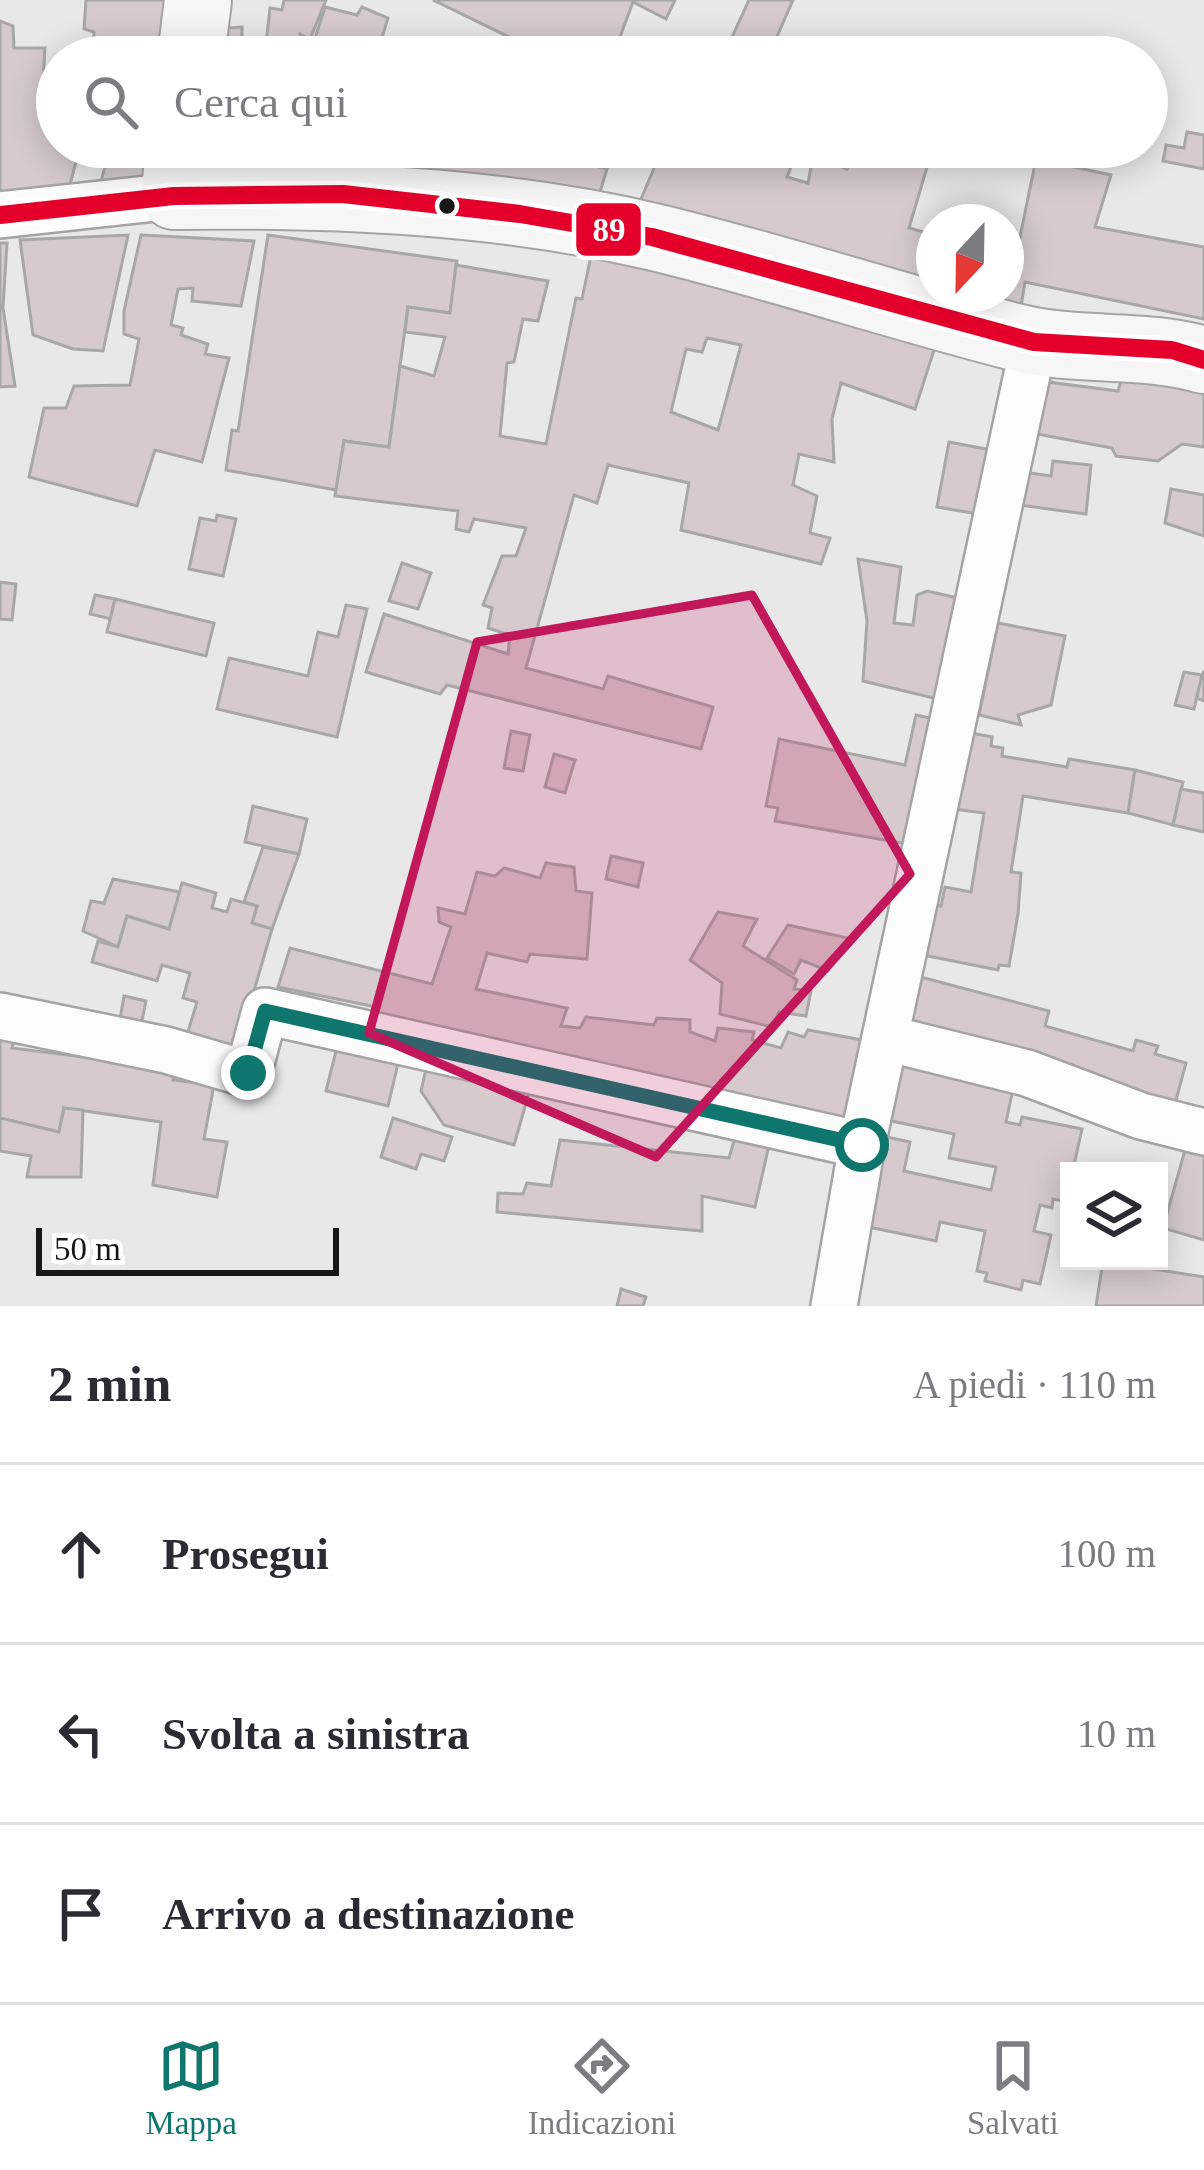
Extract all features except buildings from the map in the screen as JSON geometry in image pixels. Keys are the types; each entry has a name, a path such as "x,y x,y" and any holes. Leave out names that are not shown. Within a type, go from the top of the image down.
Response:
{"street":[{"path":"194,36 198,0"},
{"path":"0,215 177,171 630,233 1034,342 1172,350 1204,360"},
{"path":"834,1306 862,1145 1034,342"},
{"path":"0,1016 166,1050 248,1073 265,1011 862,1145"},
{"path":"886,1038 1027,1073 1141,1117 1204,1132"}],"highlighted area":[{"path":"752,595 910,874 656,1157 369,1033 477,642"}],"transit line":[{"name":"89","path":"0,215 174,196 343,194 520,214 652,237 1034,342 1172,350 1204,360"}],"route":[{"path":"248,1073 265,1011 862,1145"}]}
